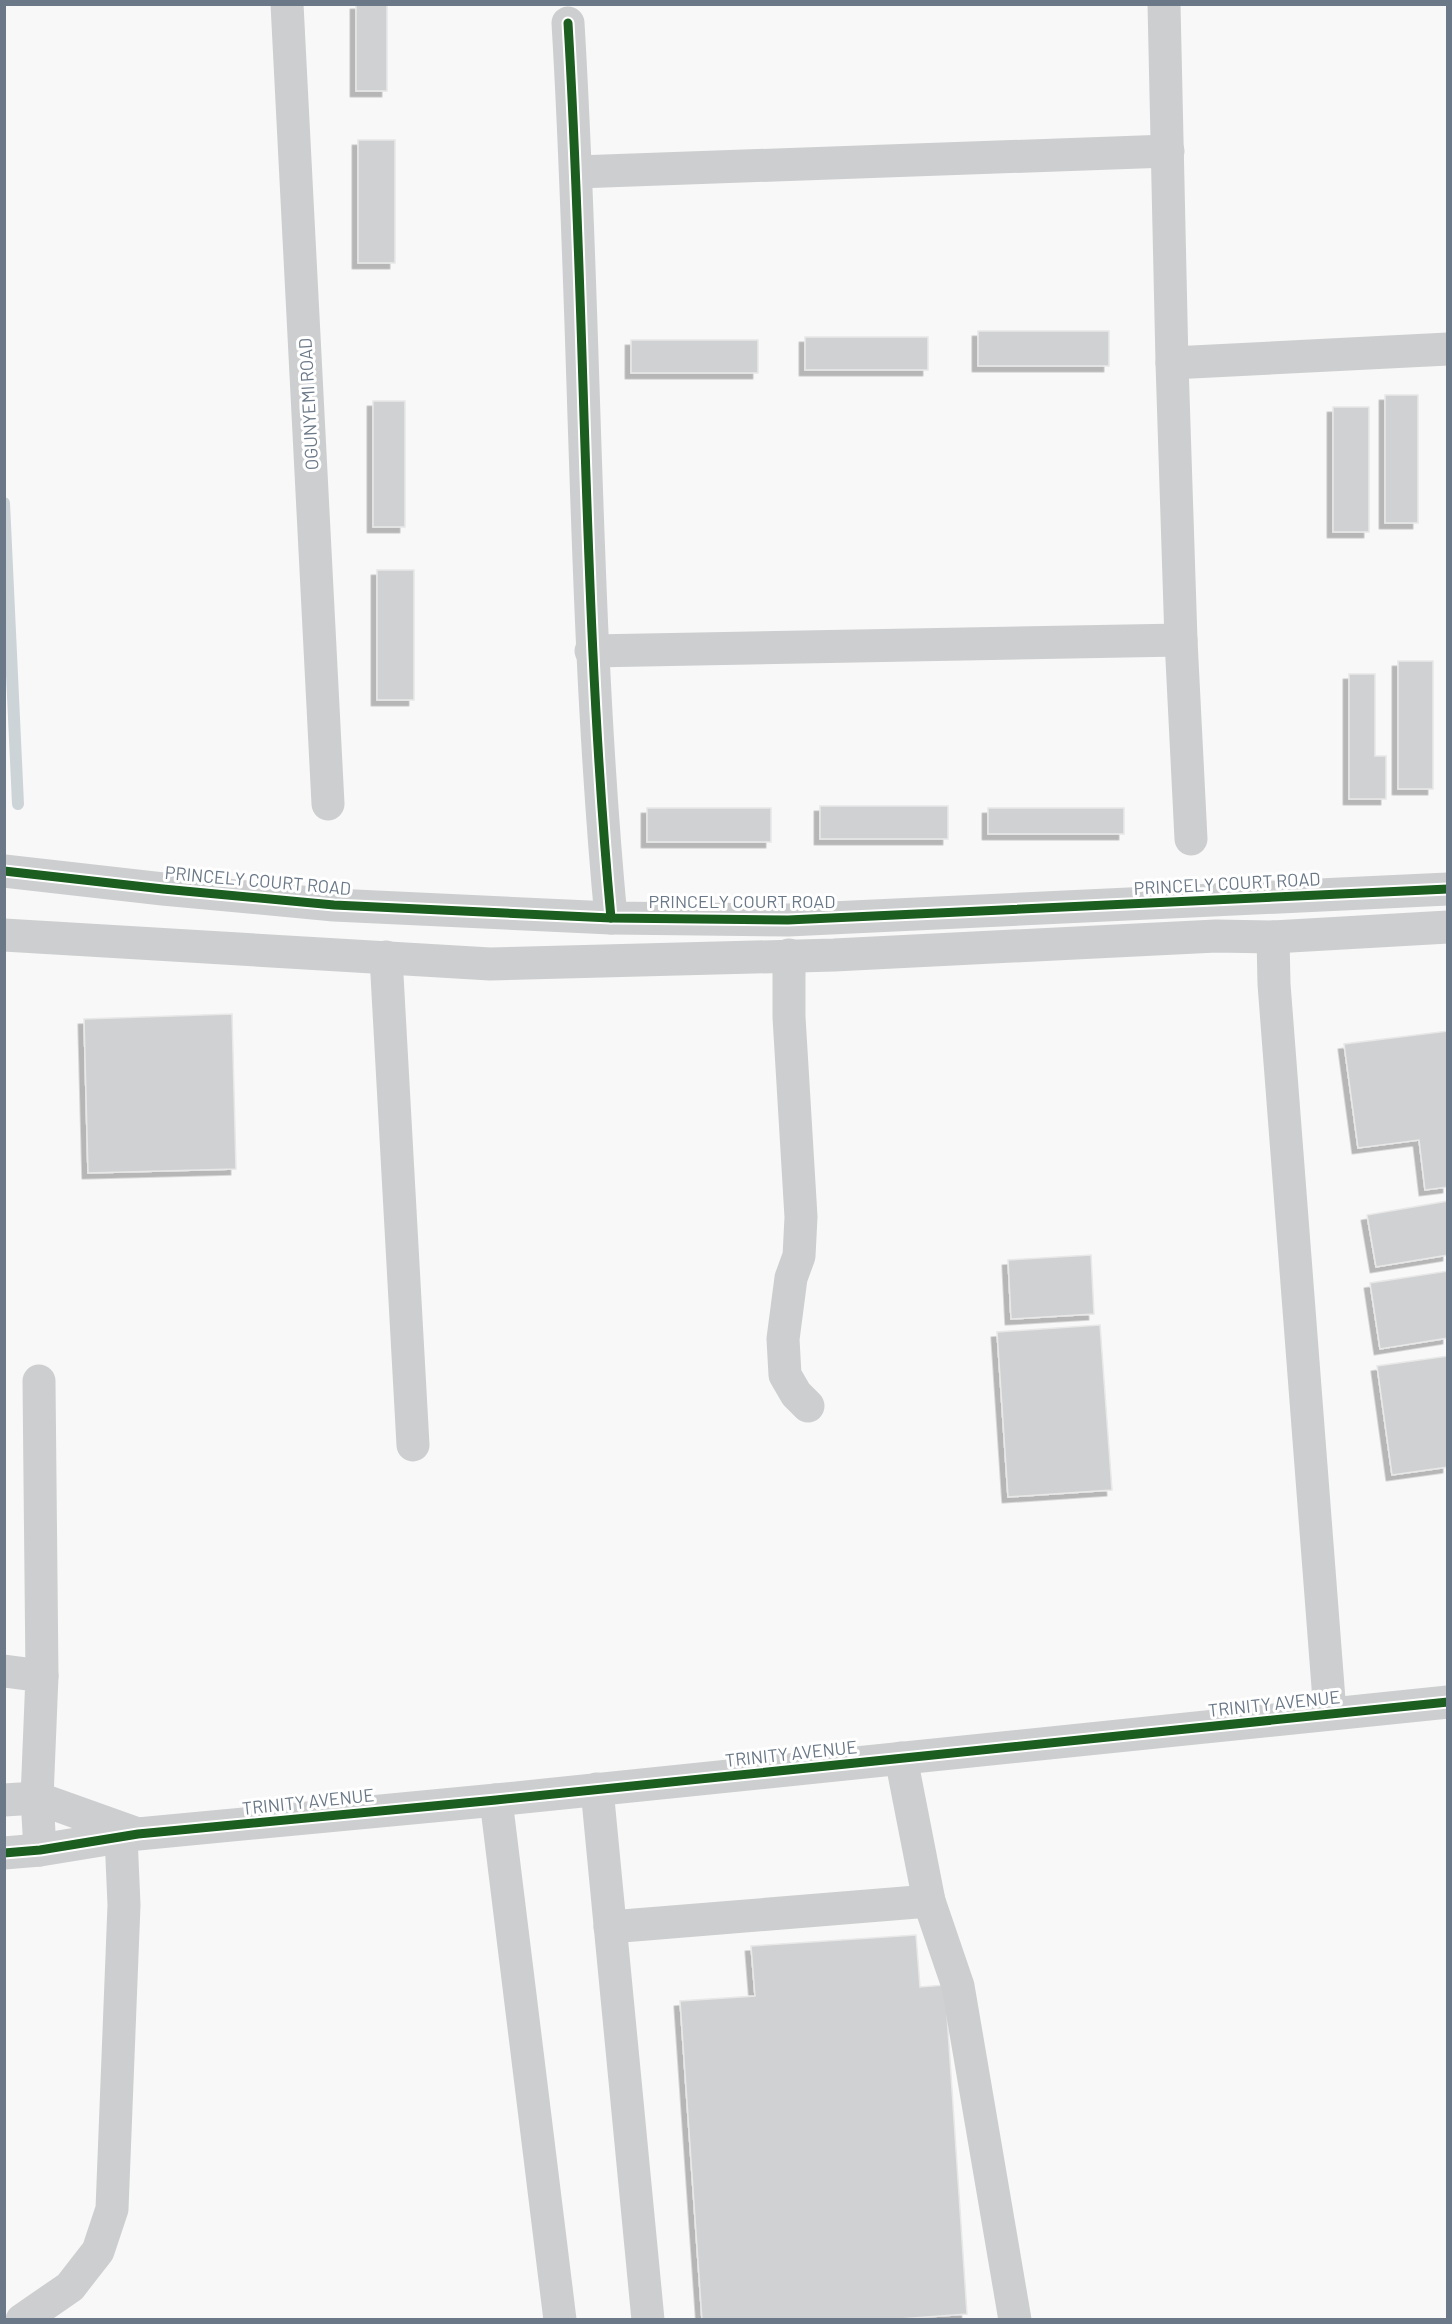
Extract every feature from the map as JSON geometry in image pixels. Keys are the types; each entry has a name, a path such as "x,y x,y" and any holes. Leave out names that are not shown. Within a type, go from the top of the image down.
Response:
{"street":[{"name":"OGUNYEMI ROAD","path":"287,4 328,804"},
{"path":"1164,4 1172,363 1181,640 1191,838"},
{"path":"568,23 577,172 591,651 611,918"},
{"path":"577,172 1168,151"},
{"path":"1172,363 1448,349"},
{"path":"591,651 1181,640"},
{"name":"PRINCELY COURT ROAD","path":"4,871 334,905 611,918 788,920 1448,889"},
{"path":"4,935 490,964 846,955 1216,936 1273,937 1448,927"},
{"path":"1273,937 1274,984 1330,1713"},
{"path":"789,955 789,1017 801,1217 799,1256 791,1278 783,1339 785,1375 796,1394 808,1406"},
{"path":"386,957 413,1446"},
{"path":"39,1381 42,1676 37,1798 40,1850"},
{"path":"4,1671 42,1676"},
{"name":"TRINITY AVENUE","path":"4,1853 40,1850 129,1835 496,1800 1448,1702"},
{"path":"901,1758 929,1901 958,1986 1015,2319"},
{"path":"597,1789 648,2319"},
{"path":"4,1800 37,1798 129,1835 124,1905 112,2209 98,2252 70,2287 22,2319"},
{"path":"496,1800 560,2319"},
{"path":"610,1927 929,1901"}],"building":[{"path":"356,4 387,4 387,91 356,91"},
{"path":"358,140 395,140 395,263 358,263"},
{"path":"978,331 1109,331 1109,366 978,366"},
{"path":"805,337 928,337 928,370 805,370"},
{"path":"631,340 758,340 758,373 631,373"},
{"path":"1385,395 1418,395 1418,523 1385,523"},
{"path":"373,401 405,401 405,527 373,527"},
{"path":"1333,407 1369,407 1369,532 1333,532"},
{"path":"377,570 414,570 414,700 377,700"},
{"path":"1398,661 1433,661 1433,789 1398,789"},
{"path":"1349,674 1375,674 1375,756 1386,756 1386,799 1349,799"},
{"path":"820,806 948,806 948,839 820,839"},
{"path":"647,808 771,808 771,842 647,842"},
{"path":"988,808 1124,808 1124,834 988,834"},
{"path":"232,1014 236,1169 88,1173 84,1019"},
{"path":"1448,1031 1448,1187 1425,1190 1419,1140 1358,1148 1344,1044"},
{"path":"1448,1201 1448,1255 1376,1267 1367,1215"},
{"path":"1091,1255 1094,1314 1011,1319 1008,1260"},
{"path":"1448,1271 1448,1338 1380,1349 1370,1283"},
{"path":"1100,1325 1112,1490 1008,1497 997,1332"},
{"path":"1448,1356 1448,1467 1392,1475 1377,1366"},
{"path":"916,1935 920,1987 945,1985 967,2314 886,2320 702,2320 680,2001 755,1996 751,1946"}],"waterway":[{"path":"4,503 18,804"}],"cycle path":[{"path":"568,23 595,694 611,918"},
{"path":"4,871 334,905 611,918 788,920 1448,889"},
{"path":"4,1853 40,1850 138,1834 496,1800 1448,1702"}]}
